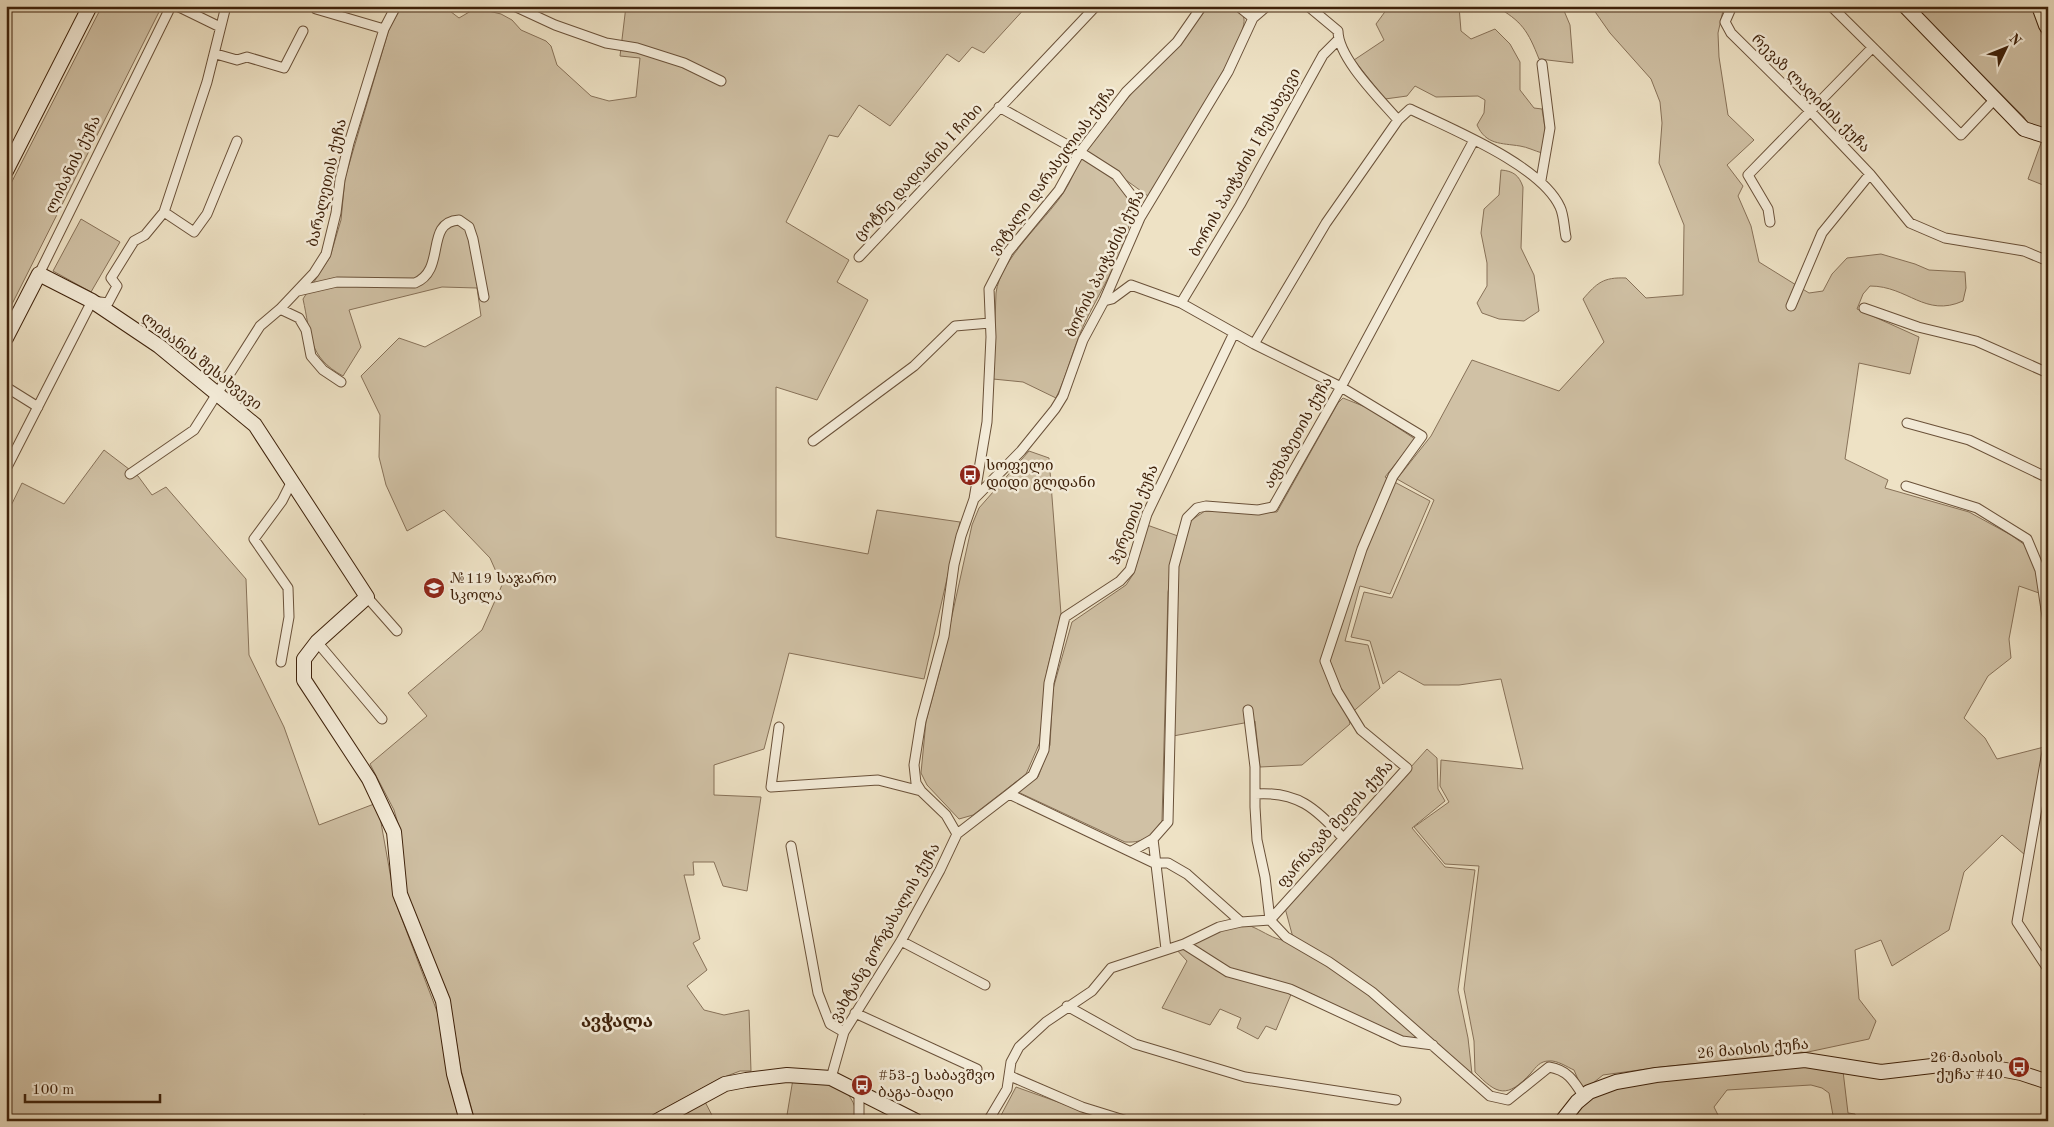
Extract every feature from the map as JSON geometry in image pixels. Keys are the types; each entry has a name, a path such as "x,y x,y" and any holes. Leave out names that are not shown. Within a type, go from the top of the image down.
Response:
{"highway":[{"path":"2041,6 2048,25"}],"street":[{"path":"6,171 90,6"},
{"name":"ლიბანის ქუჩა","path":"6,338 171,6"},
{"path":"177,6 220,27"},
{"path":"6,469 92,301 108,303 117,286 111,278 134,240 145,235 164,212 216,54 220,27 226,6"},
{"name":"ბარალეთის ქუჩა","path":"130,474 194,430 260,326 280,309 314,274 326,254 336,213 340,180 384,29 396,6"},
{"path":"514,6 555,25 606,43 637,48 684,63 721,81"},
{"name":"ვიტალი დარასელიას ქუჩა","path":"921,791 914,773 921,721 943,645 954,565 961,536 974,499 987,422 990,323 989,289 1008,252 1059,190 1080,152 1126,92 1177,42 1202,6"},
{"path":"1238,6 1253,18"},
{"name":"ბორის პაიჭაძის ქუჩა","path":"974,499 997,477 1055,409 1063,396 1082,340 1104,301 1140,218 1228,72 1253,18 1268,6"},
{"path":"1308,6 1338,31 1338,40 1344,54 1398,120"},
{"name":"რევაზ ლაღიძის ქუჩა","path":"1732,6 1725,22 1731,33 1810,111 1870,174 1910,223 1945,238 2024,251 2048,261"},
{"path":"1831,6 1961,135 1995,99"},
{"path":"1905,6 2024,129 2046,136"},
{"name":"ცოტნე დადიანის I ჩიხი","path":"859,257 1094,7"},
{"path":"316,9 384,29"},
{"path":"216,54 237,60 247,57 284,68 303,31"},
{"name":"ბორის პაიჭაძის I შესახვევი","path":"1181,302 1235,213 1323,55 1338,40"},
{"path":"1770,222 1768,209 1748,175 1872,48"},
{"path":"1541,180 1550,128 1542,64"},
{"path":"999,107 1080,152 1116,175 1132,196 1140,218"},
{"path":"1254,344 1326,223 1398,120 1410,109 1474,140 1541,180 1560,207 1566,237"},
{"name":"აფხაზეთის ქუჩა","path":"1132,851 1153,839 1168,822 1174,566 1187,518 1197,508 1206,506 1258,510 1273,507 1341,387 1474,140"},
{"path":"164,212 194,232 207,214 237,141"},
{"path":"1791,306 1822,233 1870,174"},
{"path":"296,292 337,282 415,283 423,280 433,265 441,227 449,221 459,220 469,227 473,239 484,297"},
{"name":"ლიბანის შესახვევი","path":"39,274 92,301 159,346 255,424 291,483 313,512 367,597 397,631"},
{"path":"1104,301 1112,299 1131,285 1181,302 1254,344 1341,387"},
{"path":"1864,308 1918,327 1976,341 2048,373"},
{"path":"280,309 300,318 306,330 311,356 323,370 341,382"},
{"path":"814,441 914,366 955,326 990,323"},
{"name":"ჰერეთის ქუჩა","path":"1009,794 1033,775 1044,750 1049,683 1065,617 1120,581 1130,570 1147,514 1234,333"},
{"path":"6,386 38,407"},
{"name":"ფარნავაზ მეფის ქუჩა","path":"1270,920 1407,768 1361,730 1337,691 1325,660 1362,548 1393,476 1422,436 1341,387"},
{"path":"1907,423 1969,440 2048,478"},
{"path":"281,662 289,617 288,588 254,539 291,483"},
{"path":"1906,486 1978,508 2027,540 2040,570 2048,623"},
{"path":"367,597 317,642 304,659 304,680 369,779 394,832 400,894 443,1001 454,1074 467,1121"},
{"path":"317,642 382,720"},
{"path":"1248,710 1255,767 1258,840 1270,920 1286,937 1329,962 1372,992 1490,1096 1508,1100 1548,1067 1558,1069 1571,1076 1584,1097"},
{"path":"779,727 771,787 878,780 921,791 946,815 957,834"},
{"path":"2048,746 2017,922 2048,969"},
{"path":"1255,794 1274,792 1296,798 1320,813 1343,838"},
{"path":"1009,794 1154,863 1168,863 1187,874 1241,922"},
{"name":"ვახტანგ გორგასალის ქუჩა","path":"831,1078 844,1032 901,940 940,870 957,834 1009,794"},
{"path":"1153,839 1154,863 1166,949"},
{"path":"791,846 818,993 830,1024 844,1032"},
{"path":"988,1121 1007,1090 1011,1062 1020,1047 1067,1006 1092,991 1111,968 1184,944 1220,926 1270,920"},
{"path":"901,940 985,985"},
{"path":"1184,944 1228,972 1290,989 1402,1041 1433,1045"},
{"path":"1067,1006 1135,1044 1245,1077 1396,1100"},
{"path":"855,1012 977,1069"},
{"name":"26 მაისის ქუჩა","path":"1562,1121 1584,1097 1604,1085 1634,1078 1804,1060 1881,1072 1949,1064 1974,1064 2048,1082"},
{"path":"657,1121 725,1084 787,1075 831,1078 916,1121"},
{"path":"1010,1076 1082,1107 1127,1121"},
{"path":"858,1121 859,1092"}],"shaded area":[{"path":"102,6 162,6 6,316 6,193"},
{"path":"402,6 447,6 446,8 459,18 476,8 501,14 512,20 521,30 546,41 551,46 557,65 591,96 609,101 636,97 640,58 620,56 626,6 1027,6 984,53 972,47 959,62 947,54 890,126 859,105 838,137 829,135 786,222 849,260 837,282 868,300 817,400 776,387 776,537 868,554 877,510 960,522 924,679 789,653 764,749 714,765 714,795 761,797 747,891 723,886 714,862 693,862 694,875 684,875 700,939 693,943 707,970 687,986 704,1010 724,1015 749,1010 751,1071 740,1071 719,1079 642,1121 475,1121 461,1070 451,1010 405,896 401,834 394,810 370,764 427,716 408,693 482,630 502,585 490,558 444,510 407,531 386,485 379,457 380,415 361,376 399,338 425,347 481,316 477,288 442,287 349,310 361,347 343,376 332,369 317,353 310,334 303,299 330,257 341,220 345,178 389,29"},
{"path":"1208,6 1230,6 1239,10 1244,19 1242,32 1220,78 1148,196 1087,152 1135,89 1180,45"},
{"path":"1385,6 1459,6 1461,31 1471,39 1495,29 1510,44 1520,62 1520,90 1534,108 1542,109 1545,128 1542,153 1523,147 1495,142 1485,136 1477,125 1484,113 1485,100 1478,96 1436,97 1415,86 1407,96 1385,99 1354,60 1384,40 1376,24 1387,9"},
{"path":"1495,6 1562,6 1570,25 1573,63 1539,59 1523,28 1512,17"},
{"path":"1591,6 1724,6 1718,33 1719,57 1728,115 1754,140 1727,165 1743,186 1738,196 1751,226 1759,262 1809,293 1823,291 1832,274 1847,258 1881,254 1929,270 1965,272 1966,288 1963,301 1950,305 1938,306 1927,304 1883,287 1870,286 1863,294 1857,309 1919,337 1910,374 1859,363 1845,459 1888,480 1885,488 1969,512 2011,535 2025,545 2036,571 2039,593 2019,586 2009,639 2011,658 1988,676 1964,718 1985,738 1997,759 2048,746 2048,807 2035,802 2025,855 2002,835 1964,872 1949,930 1892,966 1881,940 1855,950 1859,999 1876,1021 1869,1039 1808,1052 1603,1075 1583,1091 1574,1070 1562,1064 1546,1061 1538,1065 1515,1087 1502,1091 1490,1086 1475,1072 1474,1041 1464,989 1479,866 1445,864 1414,827 1449,802 1440,786 1441,760 1523,769 1501,679 1459,685 1424,685 1399,671 1383,684 1370,641 1351,637 1364,592 1392,598 1434,500 1397,479 1431,436 1472,360 1559,391 1604,342 1583,299 1597,285 1606,280 1626,278 1646,298 1683,295 1684,225 1659,163 1662,123 1660,102 1651,79 1610,33"},
{"path":"1914,6 2032,6 2048,51 2048,130 2029,126 2024,117"},
{"path":"2048,142 2048,187 2028,179 2041,143"},
{"path":"1082,158 1111,177 1123,189 1130,205 1130,219 1121,251 1082,329 1056,398 1023,382 993,379 996,293 999,280 1014,254 1064,192"},
{"path":"1501,170 1515,174 1520,179 1523,187 1521,248 1534,275 1539,311 1524,321 1499,319 1482,313 1477,303 1487,286 1487,263 1481,233 1484,209 1499,195"},
{"path":"81,219 120,242 91,292 53,271"},
{"path":"1343,398 1368,408 1415,439 1385,477 1430,501 1390,594 1360,586 1345,641 1368,645 1380,688 1348,716 1350,724 1302,765 1260,767 1255,721 1173,736 1178,568 1190,521 1205,511 1277,512 1338,403"},
{"path":"104,450 138,476 152,495 166,487 246,579 249,655 284,727 319,825 374,804 380,817 395,901 438,1014 447,1060 449,1083 460,1121 372,1121 364,1114 359,1121 6,1121 6,516 22,483 64,504"},
{"path":"1029,451 1049,458 1061,614 1047,671 1040,742 1026,774 973,815 959,819 927,785 921,773 926,721 940,670 972,525 979,508"},
{"path":"1147,525 1178,536 1168,592 1162,821 1147,838 1125,842 1018,792 1038,777 1050,745 1053,689 1072,622 1126,585 1134,573"},
{"path":"1427,749 1437,758 1438,789 1445,801 1412,828 1445,867 1475,870 1458,990 1468,1038 1472,1074 1466,1081 1431,1049 1407,1046 1381,1037 1351,1016 1314,995 1292,992 1276,1030 1266,1026 1258,1039 1237,1028 1241,1018 1220,1009 1210,1025 1162,1008 1187,961 1175,948 1235,923 1251,926 1272,937 1287,941 1296,940 1292,934 1285,908"},
{"path":"1811,1065 1843,1071 1848,1113 1855,1114 1856,1121 1834,1121 1829,1093 1822,1088 1811,1085 1727,1090 1714,1107 1721,1121 1567,1121 1593,1096 1617,1086"},
{"path":"793,1079 827,1082 844,1090 855,1108 858,1121 786,1121"},
{"path":"1016,1087 1111,1121 1024,1121 1018,1118 1017,1121 998,1121"},
{"path":"703,1098 715,1121 663,1121"}],"place":[{"name":"სოფელი დიდი გლდანი","path":"970,475"},
{"name":"№119 საჯარო სკოლა","path":"434,588"},
{"name":"26 მაისის ქუჩა #40","path":"2019,1067"},
{"name":"#53-ე საბავშვო ბაგა-ბაღი","path":"862,1085"}],"district":[{"name":"ავჭალა","path":"617,1022"}]}
